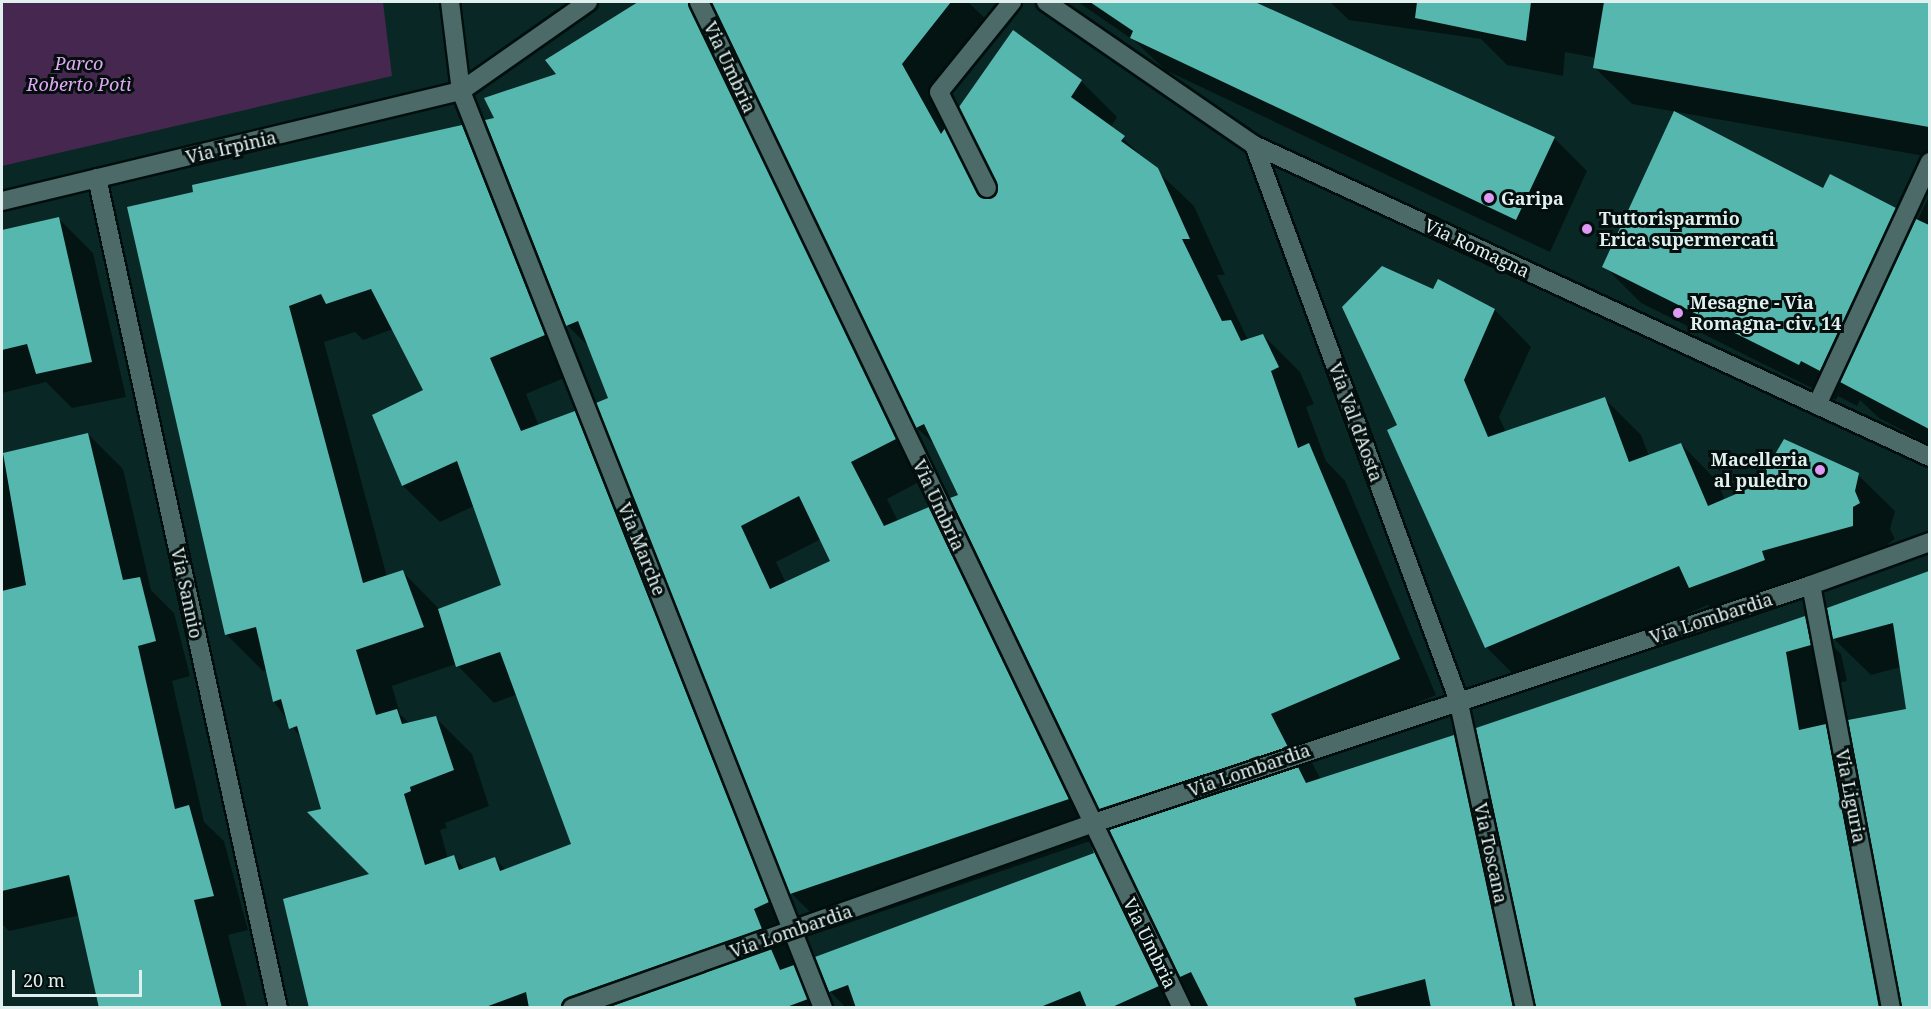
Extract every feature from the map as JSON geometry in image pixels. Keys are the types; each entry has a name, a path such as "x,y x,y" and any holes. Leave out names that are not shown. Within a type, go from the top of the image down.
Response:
{"street":[{"name":"Via Marche","path":"450,2 461,91 823,1008"},
{"path":"461,91 588,2"},
{"name":"Via Umbria","path":"699,2 1091,824 1182,1008"},
{"path":"987,188 939,92 1012,2"},
{"name":"Via Romagna","path":"1046,2 1254,145 1929,457"},
{"name":"Via Irpinia","path":"2,201 461,91"},
{"name":"Via Val d'Aosta","path":"1254,145 1458,699"},
{"path":"1817,405 1929,162"},
{"name":"Via Sannio","path":"97,178 278,1008"},
{"name":"Via Lombardia","path":"572,1008 593,1004 1091,824 1458,699 1811,585 1929,542"},
{"name":"Via Liguria","path":"1811,585 1891,1008"},
{"name":"Via Toscana","path":"1458,699 1525,1008"}],"green space":[{"name":"Parco Roberto Potì","path":"2,2 383,2 392,76 2,166"}],"building":[{"path":"638,2 688,2 896,439 851,462 884,526 929,507 1069,799 790,894 596,403 608,398 578,321 566,326 485,120 494,118 484,98 556,74 545,60","holes":["799,496 830,561 770,589 741,526"]},
{"path":"711,2 951,2 902,64 941,134 945,128 977,193 986,199 996,195 997,184 959,107 1013,30 1082,80 1071,97 1125,136 1121,141 1158,168 1190,239 1182,239 1222,321 1231,320 1241,341 1263,334 1279,367 1271,371 1298,448 1309,443 1400,659 1271,714 1288,747 1099,809 950,498 958,495 924,424 916,428"},
{"path":"1090,2 1255,2 1555,137 1516,220 1130,38 1133,31"},
{"path":"1417,2 1531,2 1526,41 1415,18"},
{"path":"1604,2 1929,2 1929,127 1593,68"},
{"path":"1674,111 1823,188 1830,174 1896,208 1820,371 1801,361 1799,365 1602,267"},
{"path":"462,125 545,335 490,358 521,431 575,411 769,902 754,909 762,929 568,997 561,1008 529,1008 526,992 483,1008 309,1008 283,899 369,874 307,812 321,809 297,726 289,729 281,699 273,702 256,627 225,635 127,207 193,192 192,185","holes":["371,289 423,390 372,415 402,486 457,461 501,585 438,609 456,667 500,652 571,844 500,871 495,857 459,870 454,855 425,865 404,794 411,791 410,787 454,770 436,716 402,724 397,709 376,715 356,650 424,627 403,570 363,583 289,306 321,294 326,304"]},
{"path":"59,217 92,362 36,374 27,344 2,350 2,230"},
{"path":"1916,219 1929,225 1929,429 1840,382"},
{"path":"1382,266 1433,289 1438,279 1495,309 1464,380 1488,437 1605,397 1629,462 1681,443 1708,506 1757,485 1784,439 1859,473 1855,491 1860,503 1853,507 1853,526 1762,551 1765,560 1689,588 1679,566 1485,648 1387,430 1397,425 1342,307"},
{"path":"88,433 123,580 140,577 156,641 138,646 175,809 189,805 214,896 194,900 222,1008 99,1008 69,875 2,891 2,591 26,585 3,453"},
{"path":"1929,571 1929,1008 1902,1008 1848,720 1906,709 1893,623 1833,639 1827,608"},
{"path":"1805,616 1811,645 1786,652 1799,730 1826,724 1879,1008 1536,1008 1476,728"},
{"path":"1454,735 1513,1008 1431,1008 1425,979 1354,998 1357,1008 1209,1008 1191,972 1180,977 1109,830 1298,767 1306,783"},
{"path":"1092,847 1159,986 1110,1008 1087,1008 1080,991 1038,1008 856,1008 848,985 829,992 815,957 1094,853"},
{"path":"771,949 780,970 794,965 808,999 784,1008 607,1008"}],"place":[{"name":"Garipa","path":"1489,198"},
{"name":"Tuttorisparmio Erica supermercati","path":"1587,229"},
{"name":"Mesagne - Via Romagna- civ. 14","path":"1678,313"},
{"name":"Macelleria al puledro","path":"1820,470"}]}
